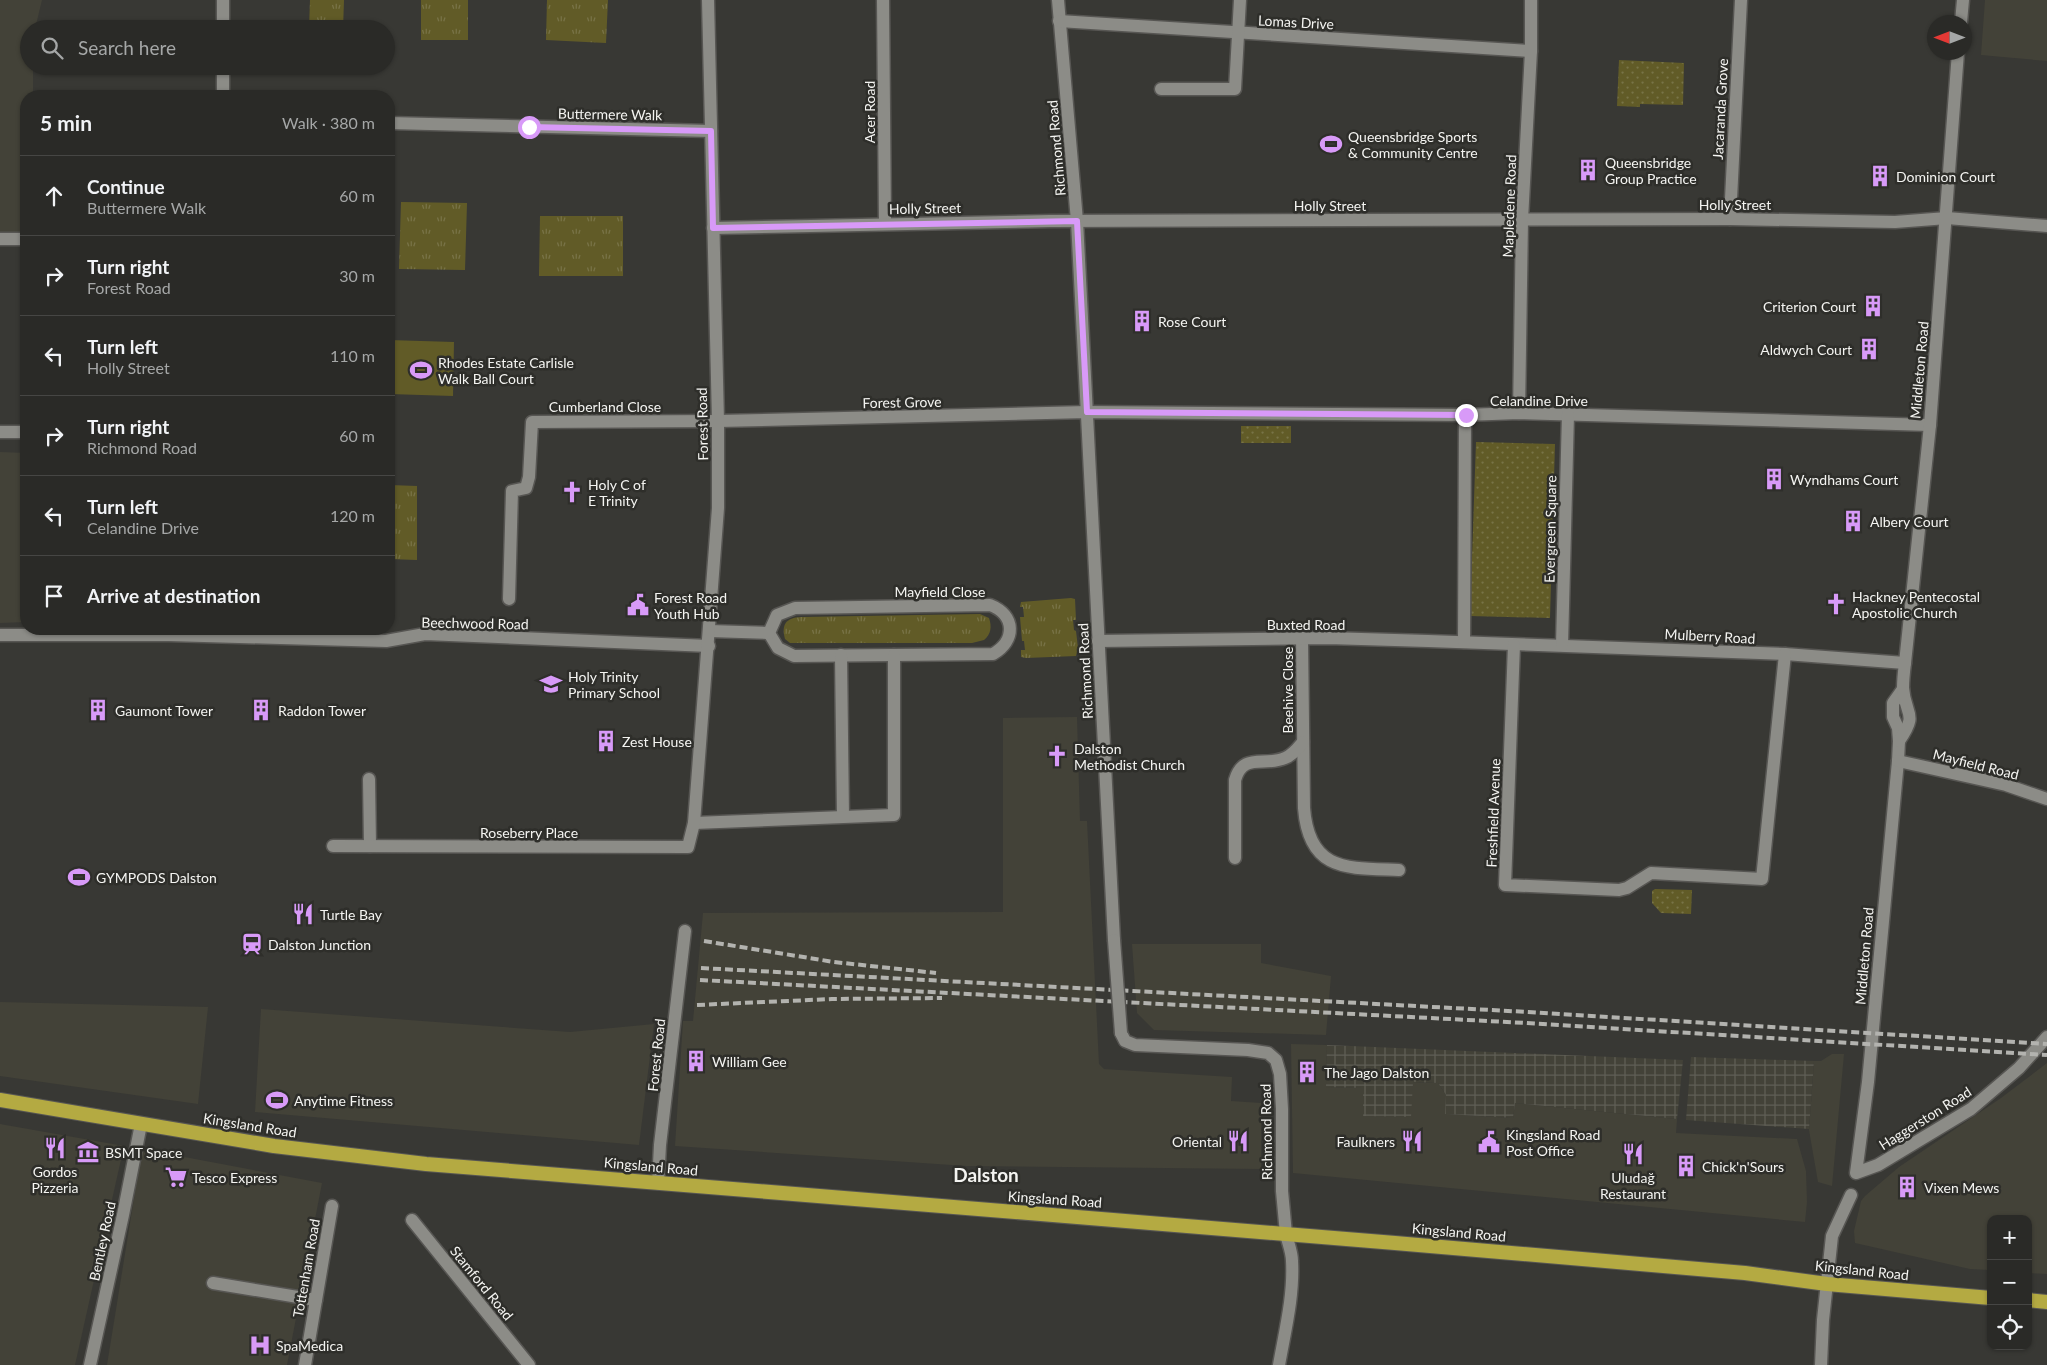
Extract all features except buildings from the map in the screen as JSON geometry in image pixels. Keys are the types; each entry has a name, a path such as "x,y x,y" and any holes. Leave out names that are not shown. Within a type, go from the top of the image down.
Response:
{"highway":[{"name":"Kingsland Road","path":"0,1100 274,1146 409,1162 1745,1273 1827,1284 1987,1298"},
{"path":"2032,1300 2047,1302"}],"street":[{"path":"223,0 223,20"},
{"name":"Forest Road","path":"688,847 694,823 709,646 718,508 718,421 708,0"},
{"name":"Acer Road","path":"883,0 885,223"},
{"name":"Richmond Road","path":"1058,0 1077,221 1114,940 1121,1033 1125,1040 1135,1045 1268,1053 1276,1060 1280,1074 1282,1109 1282,1191 1286,1234 1292,1258 1290,1300 1279,1365"},
{"path":"1161,89 1235,89 1240,0"},
{"name":"Mapledene Road","path":"1519,413 1522,220 1531,51 1531,0"},
{"name":"Jacaranda Grove","path":"1730,219 1741,0"},
{"path":"1962,15 1963,0"},
{"name":"Lomas Drive","path":"1059,21 1531,51"},
{"name":"Middleton Road","path":"1856,1173 1868,1082 1898,761 1898,728 1893,717 1893,703 1903,689 1930,425 1957,60"},
{"path":"223,75 223,90"},
{"name":"Buttermere Walk","path":"395,123 711,131"},
{"name":"Holly Street","path":"713,228 885,223 1077,221 1730,219 1895,222 1947,218 2047,226"},
{"path":"0,239 20,240"},
{"name":"Celandine Drive","path":"1087,412 1466,415 1519,413 1930,425"},
{"name":"Forest Grove","path":"718,421 1087,412"},
{"name":"Evergreen Square","path":"1562,645 1568,414"},
{"path":"1464,642 1466,415"},
{"name":"Cumberland Close","path":"509,600 512,491 526,488 528,483 532,422 718,421"},
{"path":"0,432 20,432"},
{"name":"Mayfield Close","path":"990,605 998,608 1008,618 1010,627 1009,637 1000,650 992,654 794,656 778,648 770,634 777,615 795,608 990,605"},
{"path":"710,631 770,634"},
{"name":"Beechwood Road","path":"0,635 20,634"},
{"name":"Beechwood Road","path":"146,635 386,641 425,634 709,646"},
{"name":"Buxted Road","path":"1098,641 1302,638 1514,645"},
{"name":"Beehive Close","path":"1302,638 1305,820 1312,842 1320,853 1338,865 1349,868 1399,870"},
{"name":"Mulberry Road","path":"1514,645 1562,645 1785,654 1905,663"},
{"name":"Freshfield Avenue","path":"1514,645 1506,885 1620,890 1627,888 1651,873 1762,879 1785,654"},
{"path":"841,655 844,816"},
{"path":"694,823 894,815 894,655"},
{"path":"1235,858 1235,780 1238,770 1245,764 1287,757 1295,752 1303,742"},
{"name":"Mayfield Road","path":"1898,761 2006,785 2047,799"},
{"path":"369,779 370,846"},
{"name":"Roseberry Place","path":"333,846 688,847"},
{"name":"Forest Road","path":"658,1183 659,1152 685,931"},
{"name":"Haggerston Road","path":"1856,1173 1878,1165 1971,1109 2019,1068 2047,1037"},
{"name":"Bentley Road","path":"90,1365 141,1124"},
{"path":"1821,1365 1832,1236 1851,1195"},
{"name":"Tottenham Road","path":"304,1365 332,1206"},
{"name":"Stamford Road","path":"412,1220 529,1365"},
{"path":"213,1283 316,1300"}],"shaded area":[{"path":"0,0 42,0 37,20 20,20 20,75 33,75 33,90 20,90 20,234 0,233"},
{"path":"1985,0 2047,0 2047,61 1981,55"},
{"path":"0,452 20,453 20,622 0,623"},
{"path":"1077,717 1080,821 1087,821 1099,1064 1104,1069 1232,1077 1231,1101 1261,1103 1261,1169 966,1166 675,1146 683,1021 693,1021 703,913 1003,912 1003,718"},
{"path":"1132,944 1261,944 1261,963 1331,976 1326,1035 1154,1030 1137,1013"},
{"path":"0,1002 208,1007 198,1104 0,1076"},
{"path":"261,1009 570,1032 654,1024 639,1145 255,1112"},
{"path":"1291,1044 1327,1045 1326,1087 1363,1088 1363,1115 1412,1082 1438,1083 1446,1095 1446,1114 1513,1118 1515,1103 1677,1119 1676,1133 1797,1139 1806,1171 1807,1202 1805,1222 1293,1173"},
{"path":"1327,1045 1683,1060 1677,1119 1515,1103 1513,1118 1445,1114 1446,1095 1438,1083 1413,1082 1411,1117 1363,1116 1363,1088 1326,1087"},
{"path":"1832,1054 1844,1054 1832,1186 1818,1182 1809,1130 1814,1061 1821,1061"},
{"path":"1691,1057 1814,1061 1809,1129 1686,1120"},
{"path":"2047,1063 2047,1274 2032,1273 2032,1215 1987,1215 1987,1270 1970,1269 1855,1243 1854,1231 1861,1201 1865,1196 1899,1167 2001,1098"},
{"path":"0,1124 124,1146 75,1365 0,1365"},
{"path":"142,1149 322,1183 287,1365 107,1365"}],"green space":[{"path":"310,0 344,0 343,20 309,20"},
{"path":"421,0 468,0 468,40 421,40"},
{"path":"547,0 608,0 606,43 546,40"},
{"path":"1619,60 1684,63 1683,105 1640,104 1640,107 1617,106"},
{"path":"401,202 467,203 465,270 399,269"},
{"path":"540,216 623,216 623,276 539,276"},
{"name":"Rhodes Estate Carlisle Walk Ball Court","path":"395,340 454,342 453,396 395,394"},
{"path":"1241,426 1291,426 1291,443 1241,443"},
{"path":"1476,442 1555,444 1550,618 1470,616"},
{"path":"395,485 417,486 417,560 395,559"},
{"path":"1075,599 1076,620 1073,620 1078,648 1076,656 1021,657 1021,650 1025,650 1024,641 1022,641 1020,617 1024,617 1023,607 1020,607 1021,602"},
{"path":"980,614 989,618 990,630 984,640 972,643 790,643 785,639 784,634 784,626 788,620 801,617"},
{"path":"1655,889 1692,890 1691,914 1661,913 1652,903 1652,891"}],"railway":[{"path":"704,941 834,962 936,973"},
{"path":"701,968 1528,1012 2047,1044"},
{"path":"700,980 1526,1023 2047,1055"},
{"path":"697,1005 832,999 942,998"}],"place":[{"name":"Queensbridge Sports & Community Centre","path":"1331,144"},
{"name":"Queensbridge Group Practice","path":"1588,170"},
{"name":"Dominion Court","path":"1880,176"},
{"name":"Criterion Court","path":"1873,306"},
{"name":"Rose Court","path":"1142,321"},
{"name":"Aldwych Court","path":"1869,349"},
{"name":"Rhodes Estate Carlisle Walk Ball Court","path":"421,370"},
{"name":"Wyndhams Court","path":"1774,479"},
{"name":"Holy C of E Trinity","path":"572,492"},
{"name":"Albery Court","path":"1853,521"},
{"name":"Hackney Pentecostal Apostolic Church","path":"1836,604"},
{"name":"Forest Road Youth Hub","path":"638,605"},
{"name":"Holy Trinity Primary School","path":"551,684"},
{"name":"Gaumont Tower","path":"98,710"},
{"name":"Raddon Tower","path":"261,710"},
{"name":"Zest House","path":"606,741"},
{"name":"Dalston Methodist Church","path":"1057,756"},
{"name":"GYMPODS Dalston","path":"79,877"},
{"name":"Turtle Bay","path":"303,914"},
{"name":"Dalston Junction","path":"252,944"},
{"name":"William Gee","path":"696,1061"},
{"name":"The Jago Dalston","path":"1307,1072"},
{"name":"Anytime Fitness","path":"277,1100"},
{"name":"Oriental","path":"1238,1141"},
{"name":"Faulkners","path":"1412,1141"},
{"name":"Kingsland Road Post Office","path":"1489,1142"},
{"name":"Gordos Pizzeria","path":"55,1148"},
{"name":"BSMT Space","path":"88,1152"},
{"name":"Uludağ Restaurant","path":"1633,1154"},
{"name":"Chick'n'Sours","path":"1686,1166"},
{"name":"Tesco Express","path":"176,1177"},
{"name":"Vixen Mews","path":"1907,1187"},
{"name":"SpaMedica","path":"260,1345"}],"district":[{"name":"Dalston","path":"986,1174"}],"route":[{"path":"529,127 711,131 713,228 885,223 1077,221 1087,412 1466,415"}]}
